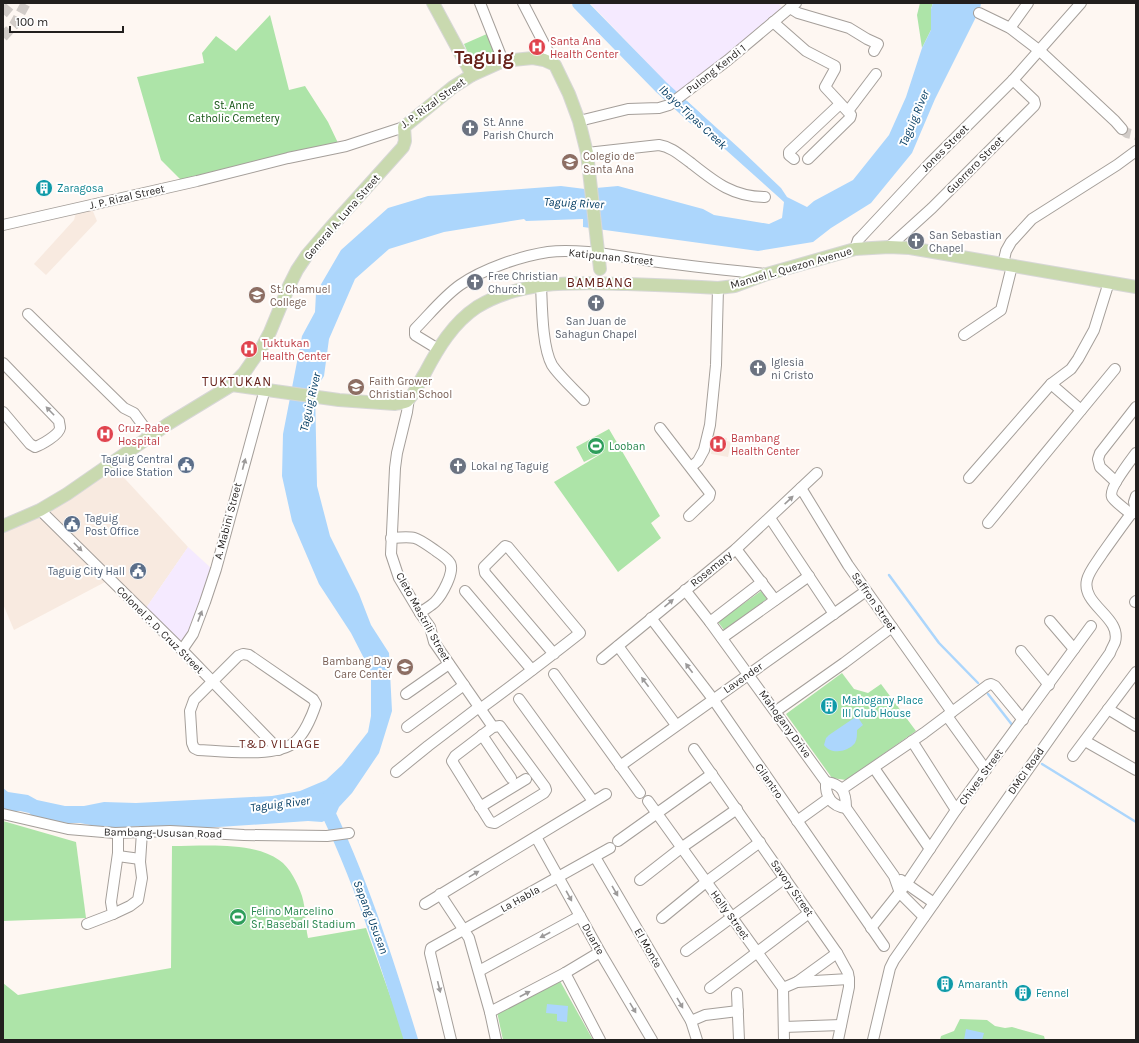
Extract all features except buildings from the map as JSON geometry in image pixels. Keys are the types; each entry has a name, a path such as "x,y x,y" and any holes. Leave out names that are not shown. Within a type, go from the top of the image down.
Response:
{"main road":[{"path":"433,3 472,75"},
{"name":"J. P. Rizal Street","path":"404,127 453,87 472,75 503,61 533,58 544,60 555,65"},
{"path":"555,65 569,94 579,120 587,153 596,220 600,277"},
{"name":"General A. Luna Street","path":"3,526 40,510 99,473 150,435 232,384 244,373 262,347 270,332 297,270 307,255 331,227 403,147 405,141 404,127"},
{"name":"Manuel L. Quezon Avenue","path":"409,398 413,394 438,349 463,318 491,300 524,288 541,285 600,277 718,288 735,286 767,274 855,249 889,247 910,248 1136,287"},
{"path":"232,384 339,400 395,404 405,402 409,398"}],"street":[{"path":"480,3 503,61"},
{"path":"523,3 555,65"},
{"path":"1010,28 1028,3"},
{"name":"Jones Street","path":"855,249 858,240 930,163 1013,80 1082,3"},
{"path":"793,5 798,13 849,28 878,44 874,51"},
{"name":"Pulong Kendi 1","path":"579,120 628,109 659,108 669,105 728,60 793,5"},
{"path":"979,13 1010,28 1040,51 1115,120 1122,129"},
{"path":"773,22 792,41 806,51 835,66 824,88 851,115 850,118 808,159"},
{"path":"848,111 876,74"},
{"name":"Guerrero Street","path":"889,247 932,208 1034,106 1034,100 1013,80"},
{"path":"794,159 789,155 789,152 840,104"},
{"name":"J. P. Rizal Street","path":"3,225 197,181 288,158 346,146 404,127"},
{"path":"587,153 666,146 723,187 744,196 765,197"},
{"path":"964,335 1001,310 1007,265 1006,251 1032,219 1117,165 1136,151"},
{"name":"Katipunan Street","path":"438,349 415,335 415,330 460,285 483,272 501,265 549,252 599,254 686,266 767,274"},
{"path":"969,478 1051,384 1071,369 1094,330 1109,282"},
{"path":"541,285 545,338 552,365 584,400"},
{"path":"690,467 698,461 704,450 710,424 716,365 718,288"},
{"path":"28,314 124,408 134,413 150,435"},
{"path":"3,363 59,421 60,427 58,432 41,445 35,447 30,444 3,412"},
{"path":"988,522 1115,369"},
{"path":"1051,384 1081,410"},
{"name":"A. Mabini Street","path":"182,650 193,634 205,602 218,561 265,389"},
{"name":"Cleto Mastrili Street","path":"409,398 395,468 391,554 400,578 430,627 434,642 493,727"},
{"path":"1116,482 1100,468 1098,457 1100,452 1136,407"},
{"path":"660,428 709,491 710,495 708,499 689,516"},
{"path":"1134,512 1111,496 1111,492 1136,453"},
{"name":"Rosemary","path":"602,659 736,548 817,473"},
{"name":"Saffron Street","path":"801,488 848,565 892,627 986,770"},
{"path":"1134,512 1134,502 1136,496"},
{"name":"Colonel P. D. Cruz Street","path":"40,510 182,650 279,750"},
{"name":"DMCI Road","path":"873,1040 890,968 924,917 1110,653 1115,641 1115,631 1110,622 1092,601 1088,594 1086,581 1093,567 1134,512"},
{"path":"770,518 834,614"},
{"path":"391,538 410,536 419,538 449,562 449,577 441,595 435,602 420,612"},
{"path":"396,772 428,746 554,654 580,633 508,547 505,546 484,567 485,573 554,654"},
{"path":"736,548 775,600"},
{"path":"722,638 809,576"},
{"path":"710,622 762,582"},
{"name":"Mahogany Drive","path":"685,590 776,711 826,782"},
{"path":"465,591 532,670"},
{"name":"Lavender","path":"620,766 866,591"},
{"name":"Cilantro","path":"651,618 713,699 884,946"},
{"path":"1050,621 1074,649"},
{"name":"Chives Street","path":"871,928 900,893 956,810 1091,626"},
{"path":"776,711 892,627"},
{"path":"618,646 676,725"},
{"path":"1021,651 1049,685"},
{"path":"243,654 248,655 313,699 316,704 305,728 295,742 279,750 258,752 198,750 194,748 192,743 191,706 194,700 212,682 238,656 243,654"},
{"path":"406,694 449,664"},
{"path":"554,674 640,793"},
{"path":"1073,756 1108,709 1134,679"},
{"path":"842,790 988,685 992,684 995,686 1023,720"},
{"path":"407,727 464,685"},
{"path":"519,699 593,801"},
{"path":"1108,709 1136,726"},
{"path":"493,727 502,727 546,790 544,793 495,823 490,822 452,761 455,756 482,735 493,727"},
{"path":"482,735 510,778"},
{"path":"912,741 956,810"},
{"path":"1085,741 1136,770"},
{"name":"Savory Street","path":"694,749 837,953 848,973 849,979"},
{"path":"874,768 930,849"},
{"name":"La Habla","path":"451,1040 430,949 595,857 614,845 656,813 712,774"},
{"path":"480,806 526,779"},
{"path":"846,808 837,805 828,798 826,782 838,785 842,790 845,796 846,808 894,876 900,893 924,917"},
{"path":"425,904 606,794"},
{"path":"797,821 828,798"},
{"name":"Holly Street","path":"648,801 782,988"},
{"path":"640,880 681,848 737,809"},
{"name":"Bambang-Ususan Road","path":"3,814 68,830 118,833 170,831 244,835 327,836 346,834"},
{"path":"88,924 130,906 138,900 142,878 140,859 142,832"},
{"path":"113,914 111,902 118,856 118,833"},
{"name":"Duarte","path":"536,837 600,952 652,1040"},
{"path":"662,918 706,882 760,842"},
{"path":"118,856 140,859"},
{"name":"El Monte","path":"595,857 691,1021 697,1040"},
{"path":"894,876 907,883 934,904"},
{"path":"686,951 784,878"},
{"path":"440,894 469,938 490,1012 496,1040"},
{"path":"710,988 809,913"},
{"path":"479,971 580,916"},
{"path":"490,1012 565,973 600,952"},
{"path":"784,1040 782,988 797,982 837,953"},
{"path":"565,973 600,1040"},
{"path":"797,982 849,979 849,987 838,1040"},
{"path":"737,993 739,1040"},
{"path":"691,1021 704,1015 738,1011"},
{"path":"784,1026 841,1025"}],"shaded area":[{"path":"590,3 778,3 785,11 676,93"},
{"path":"92,209 97,221 46,275 34,264 74,220 76,213"},
{"name":"Bambang Health Center","path":"710,429 715,431 715,435 727,438 727,441 731,442 728,457 711,454 712,447 706,446"},
{"path":"114,467 188,547 146,608 45,512"},
{"path":"37,518 43,518 107,581 14,630 3,604 3,531"},
{"path":"188,547 212,569 192,629 180,642 146,608"}],"green space":[{"path":"920,3 933,3 931,9 931,30 922,48 917,15"},
{"name":"St. Anne Catholic Cemetery","path":"270,15 289,90 305,86 328,122 339,145 182,181 161,160 137,77 204,63 202,53 216,36 236,51"},
{"path":"489,33 498,55 474,66 464,44"},
{"path":"609,429 660,516 651,523 661,538 618,572 554,482 606,451 584,462 576,447"},
{"path":"761,591 767,599 724,630 718,622"},
{"path":"842,673 854,689 868,693 881,684 916,731 846,780 832,778 786,714"},
{"path":"3,821 76,842 86,918 3,921"},
{"path":"213,845 242,847 268,854 279,860 290,871 302,896 308,938 366,928 406,1040 3,1040 3,983 18,995 171,968 172,846"},
{"path":"560,981 593,1040 503,1040 497,1012"},
{"path":"960,1019 987,1020 995,1026 1005,1028 1012,1027 1044,1036 1045,1040 940,1040 941,1036 954,1031"}],"water":[{"name":"Taguig River","path":"933,3 981,3 980,9 935,99 912,153 871,203 831,228 813,242 758,251 583,227 583,219 526,221 524,219 444,232 389,249 355,279 329,339 324,376 315,390 317,486 330,536 359,594 371,625 389,653 392,711 379,753 352,793 339,807 335,816 322,822 308,821 189,829 143,826 106,828 80,823 42,820 35,818 29,813 20,811 3,812 3,788 8,792 28,795 37,800 65,806 84,806 104,802 136,803 272,796 300,791 326,780 342,765 368,732 371,716 371,672 351,633 319,584 292,521 282,476 283,434 302,336 315,312 316,293 341,250 388,208 428,196 561,186 585,189 618,186 703,209 714,215 769,224 782,218 784,202 679,108 687,101 781,188 787,197 807,207 814,201 853,180 889,135 906,97 922,48 931,30 931,9"},
{"path":"857,716 863,725 857,730 857,738 852,746 848,749 835,751 824,745 826,738 829,735"},
{"path":"547,1004 568,1006 567,1022 557,1021 557,1014 546,1013"},
{"path":"966,1029 984,1033 982,1040 964,1040"}],"waterway":[{"name":"Ibayo-Tipas Creek","path":"579,3 661,87 695,118"},
{"path":"889,575 939,643 978,683"},
{"path":"988,694 1013,726"},
{"path":"1042,764 1136,822"},
{"name":"Sapang Ususan","path":"322,800 336,829 360,888 382,949 411,1040"}],"tunnel":[{"path":"3,14 12,3"},
{"path":"3,37 14,25 26,3"},
{"path":"1122,129 1127,133 1136,135"}],"place":[{"name":"Santa Ana Health Center","path":"537,47"},
{"name":"St. Anne Parish Church","path":"470,128"},
{"name":"Colegio de Santa Ana","path":"570,162"},
{"name":"Zaragosa","path":"44,188"},
{"name":"San Sebastian Chapel","path":"916,241"},
{"name":"Free Christian Church","path":"475,282"},
{"name":"St. Chamuel College","path":"257,295"},
{"name":"San Juan de Sahagun Chapel","path":"596,303"},
{"name":"Tuktukan Health Center","path":"249,349"},
{"name":"Iglesia ni Cristo","path":"758,368"},
{"name":"Faith Grower Christian School","path":"356,387"},
{"name":"Cruz-Rabe Hospital","path":"105,434"},
{"name":"Bambang Health Center","path":"718,444"},
{"name":"Looban","path":"596,446"},
{"name":"Taguig Central Police Station","path":"186,465"},
{"name":"Lokal ng Taguig","path":"458,466"},
{"name":"Taguig Post Office","path":"72,524"},
{"name":"Taguig City Hall","path":"138,571"},
{"name":"Bambang Day Care Center","path":"405,667"},
{"name":"Mahogany Place III Club House","path":"829,706"},
{"name":"Felino Marcelino Sr. Baseball Stadium","path":"238,917"},
{"name":"Amaranth","path":"945,984"},
{"name":"Fennel","path":"1023,993"}],"district":[{"name":"Taguig","path":"484,58"},
{"name":"BAMBANG","path":"600,282"},
{"name":"TUKTUKAN","path":"237,381"},
{"name":"T&D VILLAGE","path":"280,744"}]}
